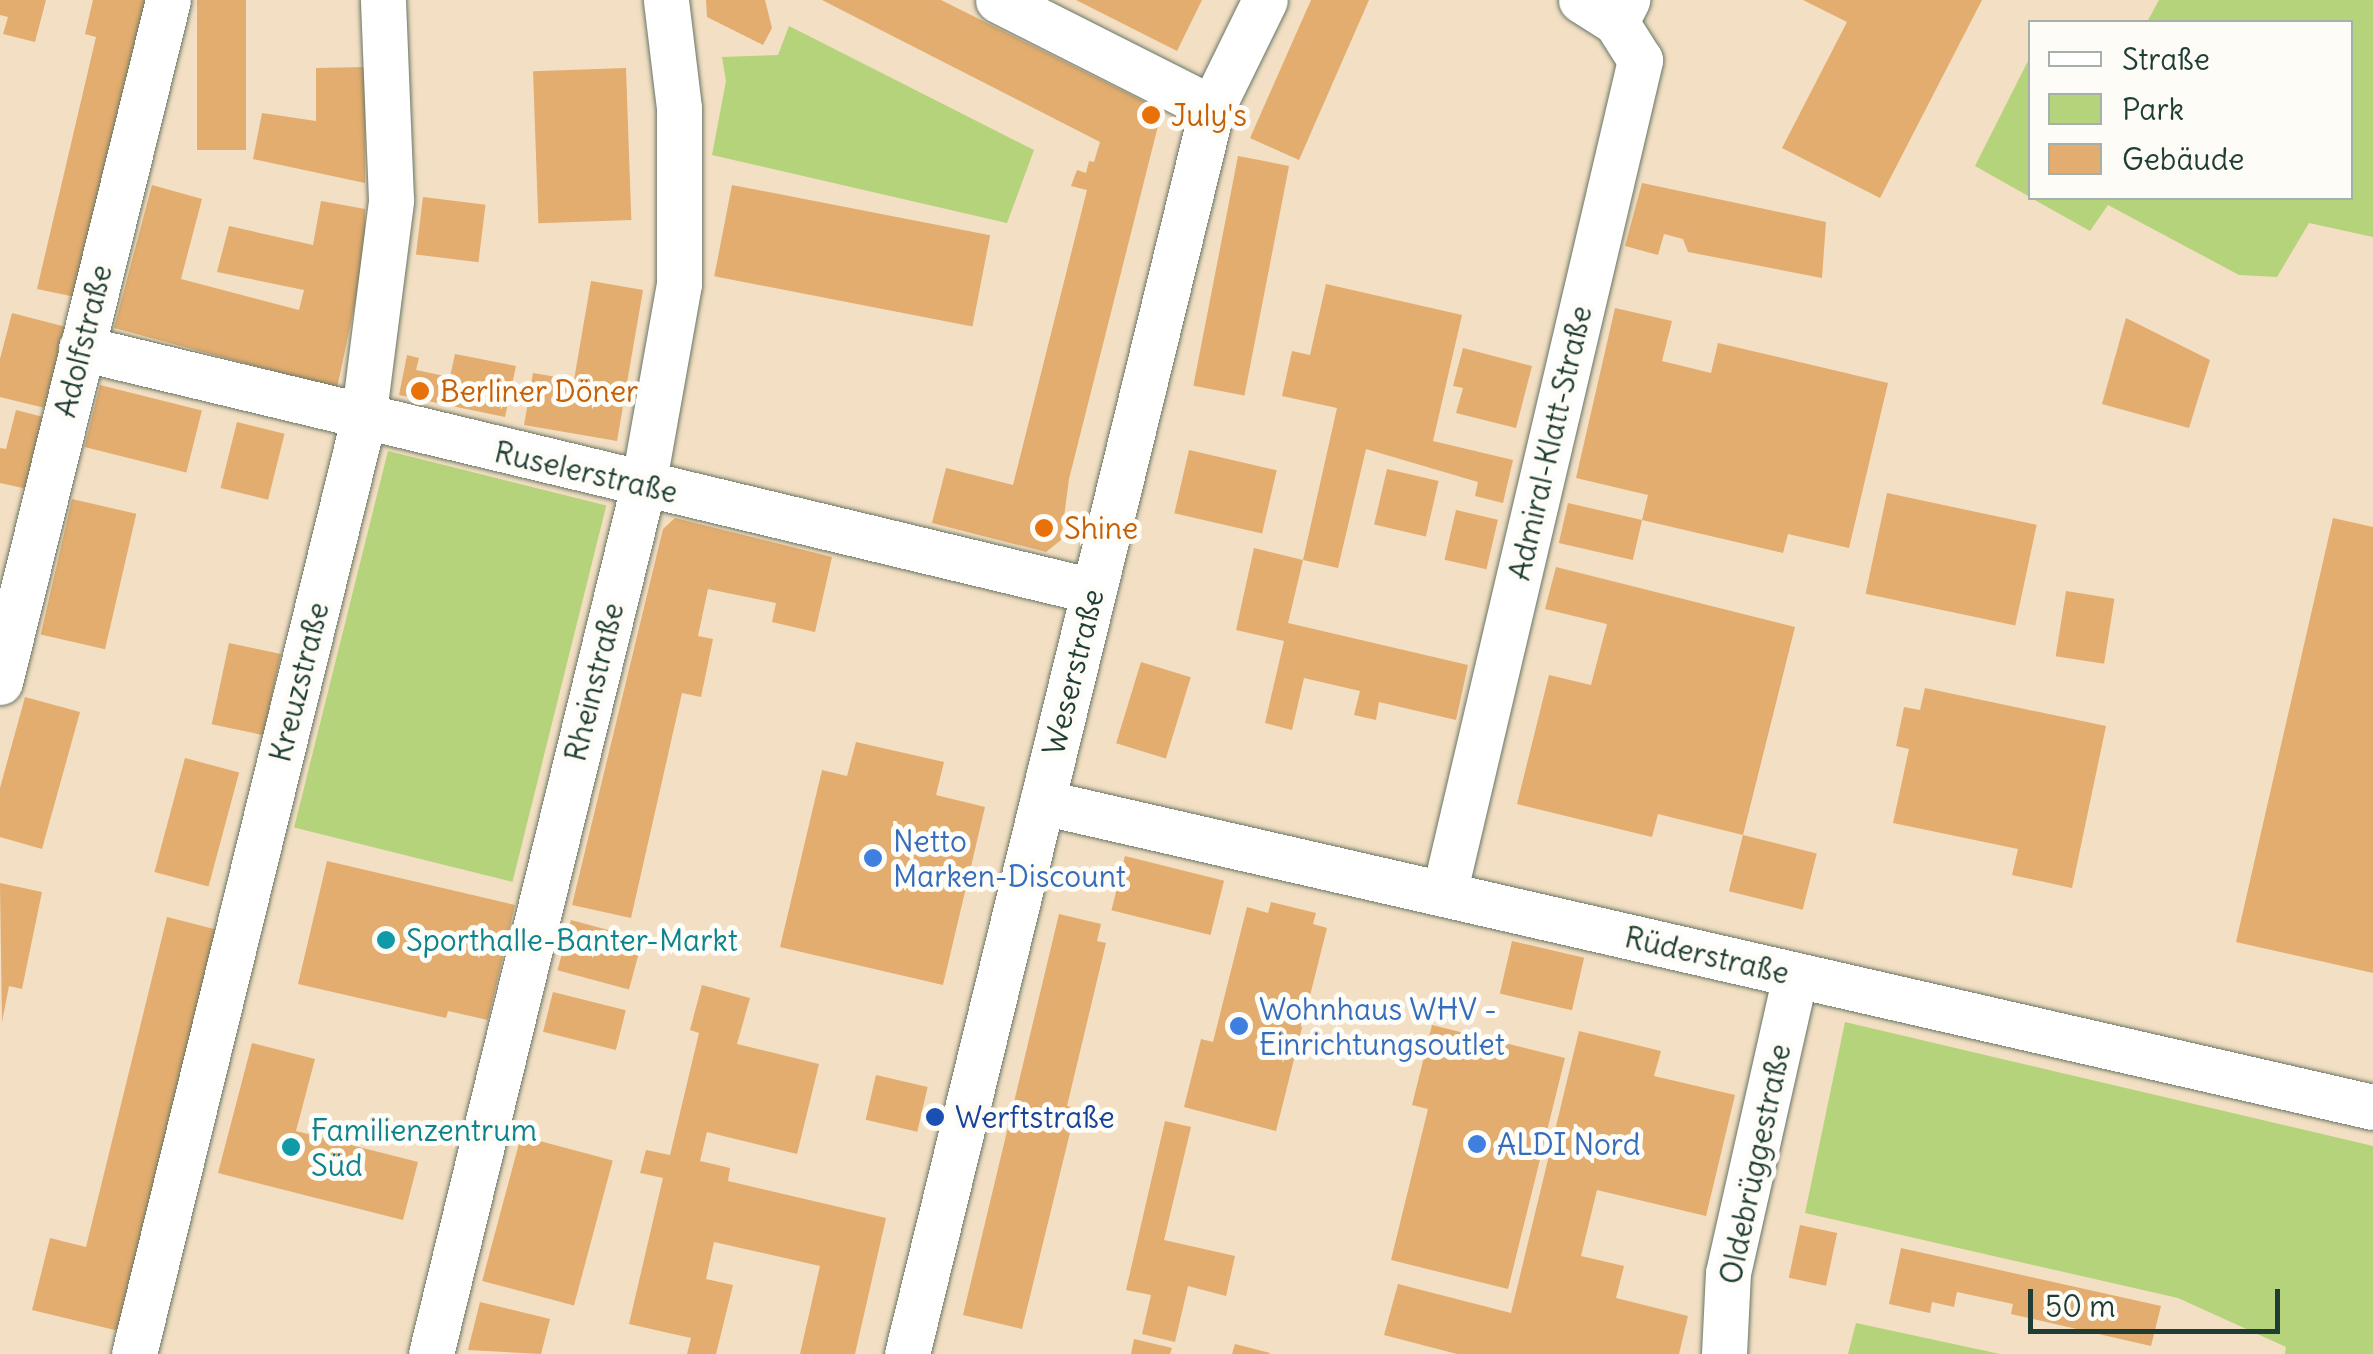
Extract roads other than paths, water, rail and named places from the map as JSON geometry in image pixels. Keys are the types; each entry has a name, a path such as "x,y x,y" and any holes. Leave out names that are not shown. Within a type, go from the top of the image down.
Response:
{"street":[{"name":"Adolfstraße","path":"0,682 168,0"},
{"name":"Kreuzstraße","path":"134,1354 363,420 382,308 391,200 383,0"},
{"name":"Rheinstraße","path":"431,1354 643,486 679,284 679,108 666,0"},
{"path":"998,0 1212,108"},
{"name":"Weserstraße","path":"906,1354 1212,108 1266,0"},
{"name":"Admiral-Klatt-Straße","path":"1444,894 1640,60 1608,7"},
{"name":"Ruselerstraße","path":"81,348 363,420 1094,591"},
{"name":"Rüderstraße","path":"1042,802 2373,1108"},
{"name":"Oldebrüggestraße","path":"1724,1354 1728,1272 1796,975"}],"place":[{"name":"July's","path":"1151,115"},
{"name":"Berliner Döner","path":"420,391"},
{"name":"Shine","path":"1044,528"},
{"name":"Netto Marken-Discount","path":"873,858"},
{"name":"Sporthalle-Banter-Markt","path":"386,940"},
{"name":"Wohnhaus WHV - Einrichtungsoutlet","path":"1239,1026"},
{"name":"Werftstraße","path":"935,1117"},
{"name":"ALDI Nord","path":"1477,1144"},
{"name":"Familienzentrum Süd","path":"291,1147"}]}
